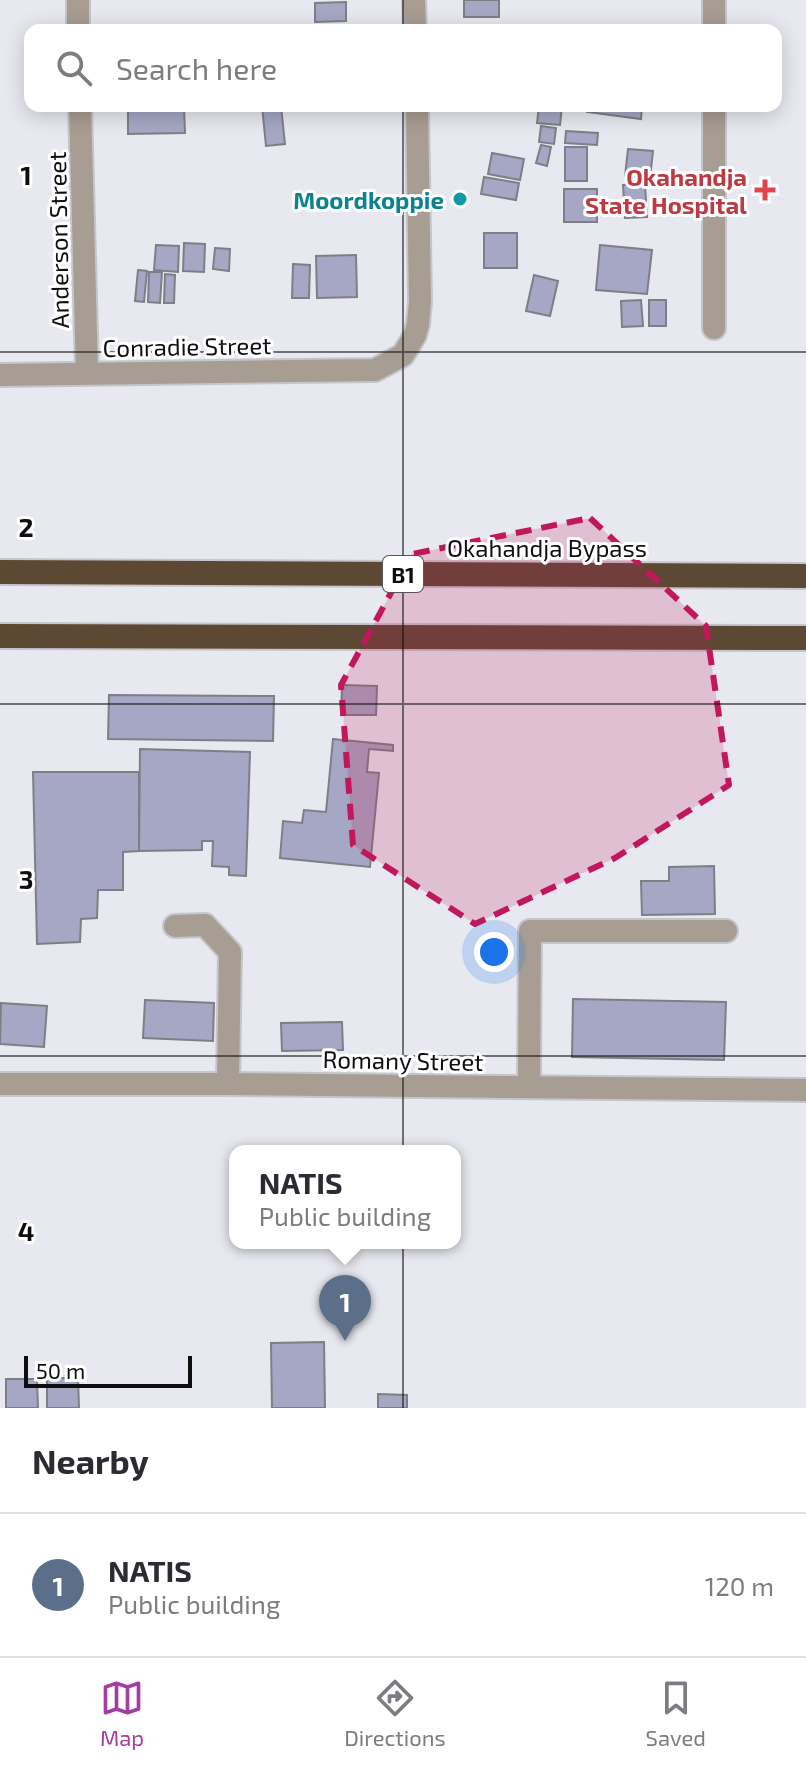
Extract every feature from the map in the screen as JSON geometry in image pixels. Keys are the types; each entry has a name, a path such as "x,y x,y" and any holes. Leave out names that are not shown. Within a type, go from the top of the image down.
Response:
{"highway":[{"name":"Okahandja Bypass","path":"0,572 806,576"},
{"path":"0,636 806,638"}],"street":[{"path":"78,0 78,24"},
{"path":"414,0 415,24"},
{"path":"714,0 714,24"},
{"name":"Anderson Street","path":"80,112 87,373"},
{"name":"Conradie Street","path":"0,375 375,370 403,355 415,335 420,302 417,112"},
{"path":"714,112 714,328"},
{"path":"175,926 205,925 230,952 228,1084"},
{"path":"529,1087 530,931 726,931"},
{"name":"Romany Street","path":"0,1084 806,1090"}],"highlighted area":[{"path":"590,518 706,626 729,785 615,858 475,924 353,845 341,685 412,554"}],"building":[{"path":"464,0 499,0 499,17 464,17"},
{"path":"346,2 346,21 315,22 315,3"},
{"path":"128,112 184,112 185,133 128,134"},
{"path":"263,112 282,112 285,144 266,146"},
{"path":"538,112 561,112 560,125 537,123"},
{"path":"587,112 642,112 641,119"},
{"path":"541,126 556,128 554,144 539,142"},
{"path":"566,131 598,133 597,145 565,143"},
{"path":"541,145 551,147 547,166 536,163"},
{"path":"565,147 587,147 587,181 565,181"},
{"path":"628,149 653,151 650,178 625,176"},
{"path":"492,153 524,159 520,180 488,174"},
{"path":"484,177 519,183 516,200 481,194"},
{"path":"645,184 647,217 625,218 623,185"},
{"path":"564,189 597,189 597,222 564,222"},
{"path":"484,233 517,233 517,268 484,268"},
{"path":"184,243 205,244 204,272 183,271"},
{"path":"156,245 179,246 178,272 154,270"},
{"path":"600,245 652,250 647,294 596,290"},
{"path":"215,248 230,249 229,271 213,269"},
{"path":"356,255 357,297 317,298 316,256"},
{"path":"293,264 310,265 309,298 292,298"},
{"path":"138,270 147,271 144,302 135,301"},
{"path":"149,272 162,272 160,303 148,302"},
{"path":"165,274 175,275 174,303 164,303"},
{"path":"534,275 558,281 550,316 526,311"},
{"path":"641,300 643,326 622,327 621,301"},
{"path":"649,300 666,300 666,326 649,326"},
{"path":"342,685 377,686 376,715 341,715"},
{"path":"109,695 274,696 273,741 108,739"},
{"path":"333,739 393,745 393,751 369,749 367,772 379,773 370,867 280,858 283,821 302,823 304,810 326,812"},
{"path":"140,749 250,752 246,876 229,875 229,867 212,866 213,841 202,841 202,850 139,851"},
{"path":"33,772 139,772 139,851 123,852 123,890 98,890 97,918 81,919 80,942 37,944"},
{"path":"714,866 715,914 642,915 641,881 669,881 669,867"},
{"path":"573,999 726,1002 724,1060 572,1057"},
{"path":"145,1000 214,1003 213,1041 143,1038"},
{"path":"1,1003 47,1006 44,1047 0,1044"},
{"path":"342,1022 343,1050 282,1051 281,1023"},
{"path":"324,1342 325,1408 272,1408 271,1343"},
{"path":"47,1378 78,1378 79,1408 47,1408"},
{"path":"6,1379 37,1379 38,1408 6,1408"},
{"path":"378,1394 407,1395 407,1408 378,1408"}],"place":[{"name":"Okahandja State Hospital","path":"765,190"},
{"name":"Moordkoppie","path":"460,199"},
{"name":"NATIS","path":"345,1341"}]}
